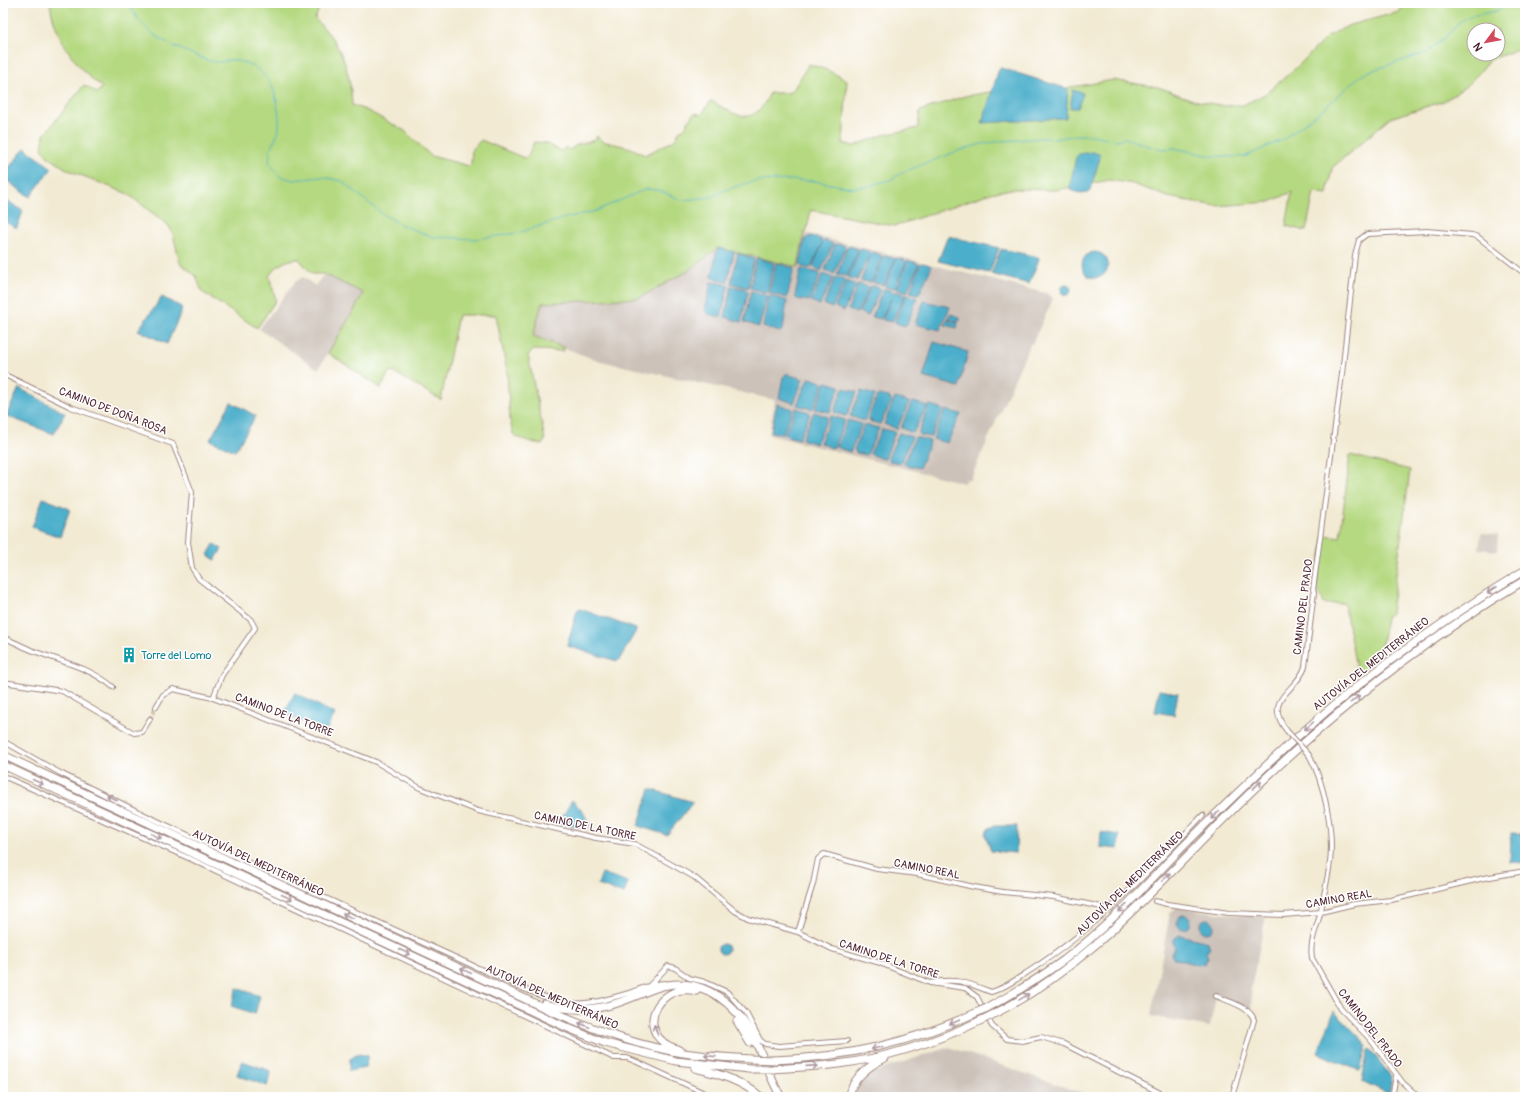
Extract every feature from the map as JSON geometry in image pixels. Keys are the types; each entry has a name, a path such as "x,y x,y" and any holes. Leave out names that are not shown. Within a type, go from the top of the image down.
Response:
{"highway":[{"name":"AUTOVÍA DEL MEDITERRÁNEO","path":"3,755 527,999 592,1028 619,1038 685,1053 749,1060 774,1060 829,1056 874,1049 930,1032 983,1010 1036,980 1097,933 1266,766 1341,699 1429,632 1466,606 1525,570"},
{"name":"AUTOVÍA DEL MEDITERRÁNEO","path":"3,765 568,1028 605,1043 676,1061 749,1069 773,1069 838,1064 896,1052 944,1036 987,1017 1052,979 1104,937 1251,791 1368,688 1450,628 1525,580"},
{"path":"527,999 556,1007 583,1009 596,1008 655,985 687,984 706,989 722,998 736,1011 748,1028 780,1097"},
{"path":"685,1053 663,1042 658,1036 654,1025 653,1016 659,1002 666,995 680,989 690,989 715,999 732,1014 752,1046 775,1097"},
{"path":"848,1097 855,1081 865,1070 896,1052"},
{"path":"676,1061 739,1082 761,1097"}],"street":[{"name":"CAMINO DEL PRADO","path":"1419,1097 1396,1076 1370,1039 1341,1009 1316,965 1311,952 1313,935 1321,912 1330,861 1327,807 1315,767 1309,755 1287,731 1279,718 1279,705 1284,693 1300,678 1305,667 1314,592 1313,590 1342,374 1355,255 1359,240 1367,234 1383,232 1404,233 1427,231 1472,235 1478,237 1525,274"},
{"name":"CAMINO DE DOÑA ROSA","path":"3,374 71,407 173,444 192,492 188,542 192,568 199,578 251,620 255,628 222,675 213,698"},
{"path":"3,637 81,667 106,681 113,687"},
{"path":"3,682 62,691 134,733 144,730 150,719"},
{"name":"CAMINO DE LA TORRE","path":"156,707 164,695 174,690 213,698 373,760 420,788 478,811 596,838 635,844 694,877 741,915 798,932 832,949 877,962 930,983 958,986 978,997 992,1026 1007,1039 1022,1040 1041,1037 1064,1044 1168,1097"},
{"path":"3,741 60,774 151,818 550,1000 580,1005 636,993"},
{"path":"3,776 193,860 614,1058 627,1058 713,1097"},
{"path":"930,983 961,980 991,992 996,991 1064,948 1111,909 1203,815"},
{"name":"CAMINO REAL","path":"798,932 811,892 818,859 824,854 877,869 917,874 974,888 1054,897 1111,909"},
{"name":"CAMINO REAL","path":"1155,901 1232,913 1283,916 1321,912 1354,904 1391,900 1484,878 1525,871"},
{"path":"655,985 665,968 671,966 688,978 705,982 727,992 746,1013 760,1040 765,1044 779,1046 847,1041"},
{"path":"660,975 668,984"},
{"path":"655,985 660,975"},
{"path":"1216,996 1246,1010 1253,1016 1254,1020 1232,1097"},
{"path":"1392,1097 1396,1076"}],"shaded area":[{"path":"804,233 1049,294 1053,299 1032,344 1030,344 970,480 966,479 964,483 769,435 775,400 596,360 533,336 543,299 639,298 686,272 713,253 716,247"},
{"path":"324,274 363,293 318,369 259,329 295,282 303,277 315,286"},
{"path":"1481,533 1498,535 1497,551 1479,549"},
{"path":"1177,907 1231,915 1266,916 1251,988 1252,1010 1249,1011 1216,996 1210,1027 1151,1016 1170,913"},
{"path":"949,1047 1094,1097 853,1097 859,1085 868,1074"}],"green space":[{"path":"50,3 321,3 315,19 332,38 343,58 347,69 352,105 368,111 405,131 431,156 469,166 471,164 472,150 481,140 524,158 528,156 534,142 545,143 561,151 566,147 569,150 577,145 595,140 597,136 602,141 631,148 645,155 675,140 680,130 684,129 693,114 697,113 701,115 711,101 737,115 751,115 757,112 764,104 770,93 788,93 793,90 809,64 827,70 847,80 843,143 854,146 883,135 918,128 920,111 965,96 1003,90 1048,91 1113,80 1158,87 1193,100 1225,106 1243,105 1265,94 1297,67 1328,36 1350,25 1399,12 1406,3 1525,3 1525,46 1506,54 1506,22 1466,22 1466,62 1487,62 1479,73 1465,87 1444,101 1390,118 1332,168 1327,194 1314,192 1306,231 1286,226 1292,192 1270,202 1216,206 1168,197 1133,184 1110,180 1056,190 1011,189 991,193 895,226 811,210 806,233 804,233 798,267 718,248 686,272 639,298 542,303 533,336 565,348 563,351 533,350 528,355 545,440 542,445 516,437 513,434 510,420 507,371 496,315 458,315 441,400 395,373 389,372 381,388 328,353 363,293 324,274 312,274 299,259 286,261 275,269 269,276 276,300 257,328 202,292 196,276 180,263 173,234 169,226 128,194 68,170 47,156 42,148 44,135 84,85 97,93 102,87 75,61 61,39 56,27"},
{"path":"1350,455 1410,470 1391,613 1386,617 1380,657 1357,674 1344,603 1324,604 1321,595 1316,590 1324,535 1340,537"}],"water":[{"path":"1001,68 1068,89 1066,118 982,123 999,69"},
{"path":"1073,90 1083,93 1078,108 1070,108"},
{"path":"25,148 52,168 30,197 3,178 3,175"},
{"path":"1092,152 1099,154 1100,158 1090,191 1082,193 1070,189 1076,157 1079,154"},
{"path":"6,200 23,211 17,228 3,221 3,208"},
{"path":"811,236 821,239 822,243 825,240 833,244 821,271 813,267 822,244 811,268 802,267 800,264 805,239"},
{"path":"948,236 999,248 989,273 938,261"},
{"path":"835,244 844,245 845,248 834,274 825,270"},
{"path":"849,246 858,249 858,251 847,276 837,275 847,247"},
{"path":"719,248 734,252 727,282 712,277 716,253"},
{"path":"860,249 869,251 870,254 857,280 848,277"},
{"path":"1001,249 1038,257 1039,259 1029,284 991,274"},
{"path":"874,252 882,256 872,282 861,281 871,253"},
{"path":"1095,252 1104,256 1108,265 1104,274 1095,278 1086,274 1082,265 1086,256"},
{"path":"738,253 754,259 748,288 731,283"},
{"path":"886,256 895,259 884,285 874,283 883,257"},
{"path":"758,258 774,263 767,293 750,288 756,259"},
{"path":"896,258 905,260 906,262 895,288 885,287"},
{"path":"908,260 919,264 907,292 897,288"},
{"path":"776,263 794,268 787,298 769,293"},
{"path":"923,263 930,265 931,268 920,292 917,294 910,292 920,264"},
{"path":"801,269 819,273 820,275 809,301 797,299 795,296"},
{"path":"823,274 833,278 820,305 811,301"},
{"path":"835,277 844,279 845,281 832,308 824,304"},
{"path":"847,281 856,285 844,311 835,307"},
{"path":"711,282 725,284 728,286 721,317 708,314 705,311"},
{"path":"858,284 869,287 857,313 848,310"},
{"path":"1064,285 1068,285 1070,286 1070,294 1064,295 1061,292 1061,288"},
{"path":"731,286 745,289 748,292 741,322 725,317"},
{"path":"871,286 878,287 880,290 868,316 859,312"},
{"path":"883,289 890,290 893,293 895,291 905,295 892,322 883,320 891,299 881,319 872,317"},
{"path":"751,291 767,296 759,327 744,322"},
{"path":"906,295 917,299 905,326 896,323 895,321"},
{"path":"771,296 787,301 783,329 780,332 763,327 768,298"},
{"path":"162,297 181,307 182,310 167,344 138,330"},
{"path":"924,301 950,307 940,330 915,324"},
{"path":"950,314 960,317 960,321 948,319"},
{"path":"947,320 958,323 957,328 945,325"},
{"path":"934,342 968,352 959,387 923,377"},
{"path":"786,374 803,379 794,403 779,398 783,377"},
{"path":"810,378 824,383 813,408 811,409 797,405 808,379"},
{"path":"826,382 840,386 830,412 815,409"},
{"path":"19,388 65,413 54,434 6,416"},
{"path":"843,388 857,392 847,415 845,416 834,412"},
{"path":"861,391 875,395 864,421 850,416"},
{"path":"877,396 889,397 892,401 880,424 869,421 868,419"},
{"path":"895,398 909,402 897,429 884,424"},
{"path":"231,402 256,416 235,451 210,440"},
{"path":"914,402 927,406 913,433 901,428 911,403"},
{"path":"777,404 793,409 783,434 771,432"},
{"path":"931,405 943,410 931,437 920,435 919,432 928,406"},
{"path":"796,408 809,412 810,414 799,439 787,436 785,434"},
{"path":"945,410 961,414 947,443 933,439"},
{"path":"814,412 828,417 816,444 802,439"},
{"path":"831,416 845,420 834,447 832,448 820,443"},
{"path":"848,420 862,424 850,452 836,447"},
{"path":"864,425 879,428 867,455 857,453 854,450"},
{"path":"882,429 895,432 885,459 870,454"},
{"path":"899,433 912,437 901,463 890,461 888,458"},
{"path":"915,437 930,441 919,468 904,464"},
{"path":"43,498 70,509 60,537 32,527"},
{"path":"214,544 222,549 215,560 208,555"},
{"path":"580,609 636,629 619,660 617,661 567,646 577,611"},
{"path":"1159,690 1178,693 1174,715 1155,712"},
{"path":"295,693 335,714 325,732 284,714"},
{"path":"650,789 693,802 667,835 638,826"},
{"path":"572,800 583,812 590,825 587,829 559,823"},
{"path":"994,826 1017,826 1016,853 991,851 985,834 989,828"},
{"path":"1101,832 1119,835 1118,849 1100,847"},
{"path":"1511,833 1525,834 1525,863 1510,862"},
{"path":"602,873 628,882 624,894 598,885"},
{"path":"1184,915 1189,917 1191,922 1189,927 1184,929 1179,927 1177,922 1179,917"},
{"path":"1204,919 1210,919 1214,923 1214,929 1210,933 1204,933 1200,929 1200,923"},
{"path":"1180,935 1208,942 1210,948 1206,953 1208,957 1205,963 1198,965 1173,958 1171,954 1175,947 1173,943 1175,938"},
{"path":"721,944 725,944 727,945 727,953 721,954 718,951 718,947"},
{"path":"237,988 260,996 255,1014 231,1006"},
{"path":"1334,1011 1367,1045 1360,1071 1318,1053"},
{"path":"1370,1049 1392,1078 1389,1094 1362,1081 1368,1050"},
{"path":"358,1054 368,1056 365,1068 349,1071 350,1059"},
{"path":"242,1061 271,1071 267,1086 237,1075"}],"waterway":[{"path":"128,3 146,28 160,39 187,52 212,61 218,62 231,60 246,63 256,68 264,75 270,83 274,93 279,115 279,130 270,150 269,162 279,176 293,180 322,177 342,181 381,213 402,225 433,237 475,239 518,233 565,218 596,211 646,189 658,190 682,200 712,197 725,190 755,181 815,181 852,188 869,186 892,179 903,172 958,151 981,144 1002,141 1043,138 1055,139 1077,135 1092,135 1116,140 1125,138 1152,147 1163,149 1174,148 1211,156 1244,157 1282,140 1322,110 1359,77 1370,71 1426,53 1446,37 1458,23 1467,17 1496,11 1509,3"}],"tunnel":[{"path":"150,719 156,707"}],"place":[{"name":"Torre del Lomo","path":"129,655"}]}
